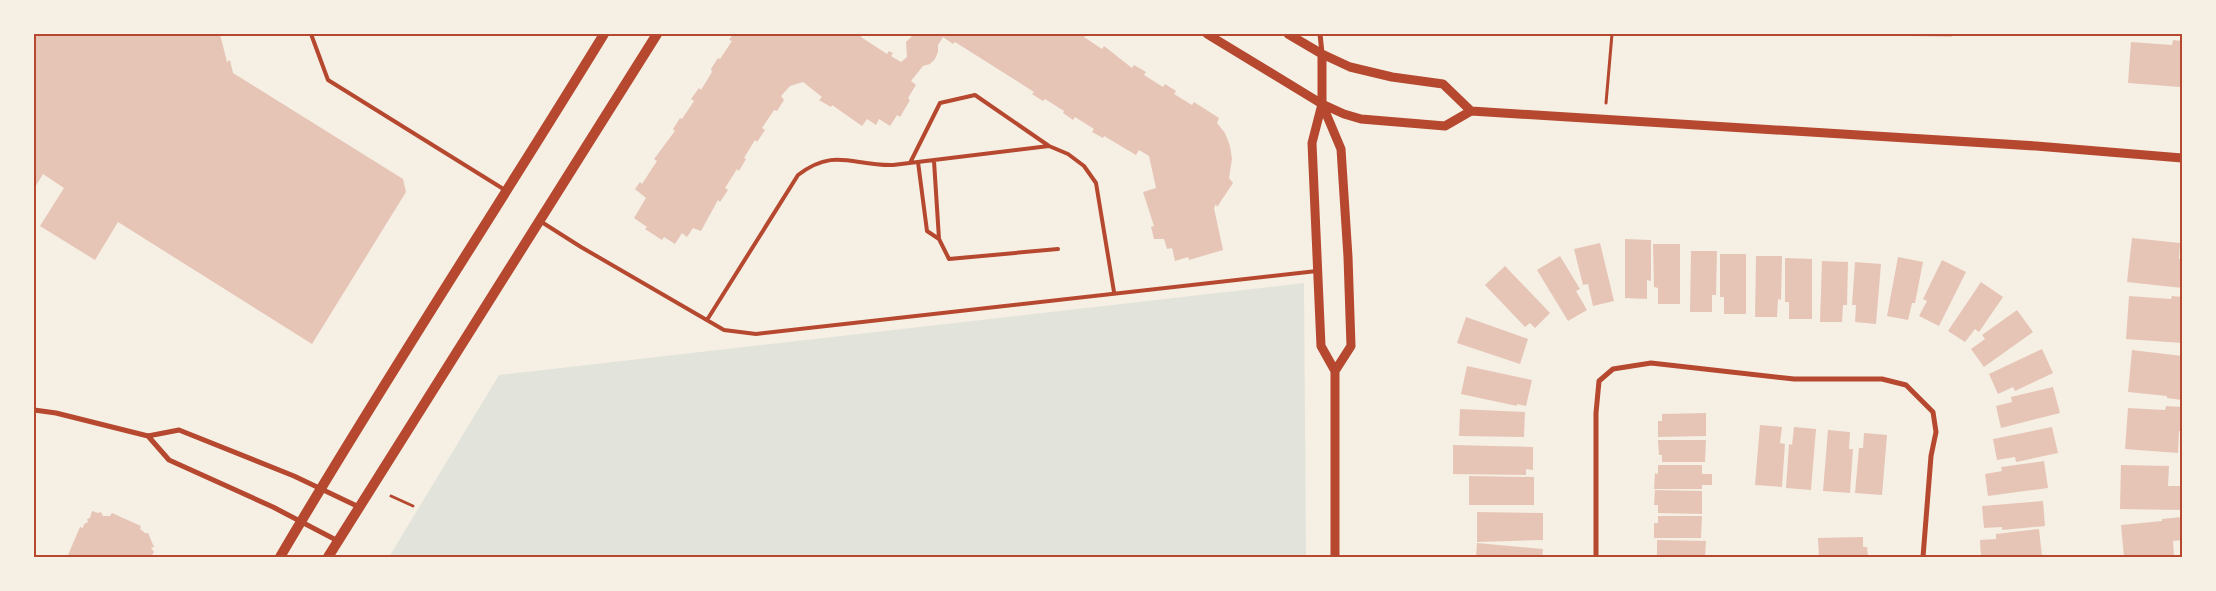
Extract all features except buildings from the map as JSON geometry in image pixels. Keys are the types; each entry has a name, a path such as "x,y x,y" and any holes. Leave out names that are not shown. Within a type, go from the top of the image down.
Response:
{"main road":[{"path":"280,557 320,488 604,34"},
{"path":"328,557 657,34"}],"street":[{"path":"1207,34 1322,104 1361,119 1445,126 1471,111 2036,146 2182,158"},
{"path":"1288,34 1322,54 1350,67 1371,73 1443,84 1471,111"},
{"path":"1320,34 1322,104 1312,143 1321,346 1335,371 1335,557"},
{"path":"1322,104 1341,149 1348,257 1350,346 1335,371"},
{"path":"1596,557 1596,413 1599,381 1613,369 1651,363 1794,379 1882,379 1906,385 1933,412 1936,432 1931,456 1923,557"},
{"path":"34,410 56,413 148,436 179,430 232,450 359,507"},
{"path":"148,436 169,460 301,521 338,541"}],"lane":[{"path":"312,34 328,80 507,191"},
{"path":"910,163 940,103 975,95 1049,146 1068,154 1084,166 1096,183 1114,292"},
{"path":"708,320 798,175 811,165 826,160 842,158 875,166 934,161 1049,146"},
{"path":"934,161 939,238 949,259 1058,249"},
{"path":"918,162 928,231 939,238"},
{"path":"540,221 575,244 724,330 756,334 1318,270"}],"path":[{"path":"1604,119 1612,34"},
{"path":"391,496 413,506"}],"shaded area":[{"path":"1304,283 1306,557 389,557 499,375"}]}
